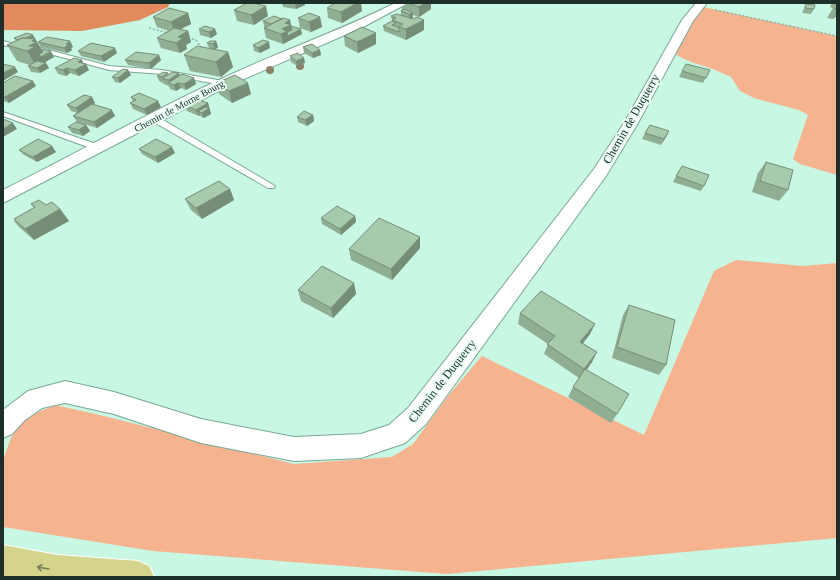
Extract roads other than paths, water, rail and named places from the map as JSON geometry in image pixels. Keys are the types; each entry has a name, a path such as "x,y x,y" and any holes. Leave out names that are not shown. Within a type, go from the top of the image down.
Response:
{"highway":[{"path":"3,561 57,571 138,577"}],"street":[{"name":"Chemin de Morne Bourg","path":"3,197 223,83 274,60 346,31 403,3"},
{"name":"Chemin de Duquerry","path":"3,426 17,412 36,399 65,392 114,403 201,431 294,449 361,446 396,435 417,416 600,172 631,122 688,20 700,4"}],"lane":[{"path":"3,43 26,48"},
{"path":"34,48 110,68 162,72 223,83"},
{"path":"3,114 99,148"},
{"path":"155,119 272,186"}]}
